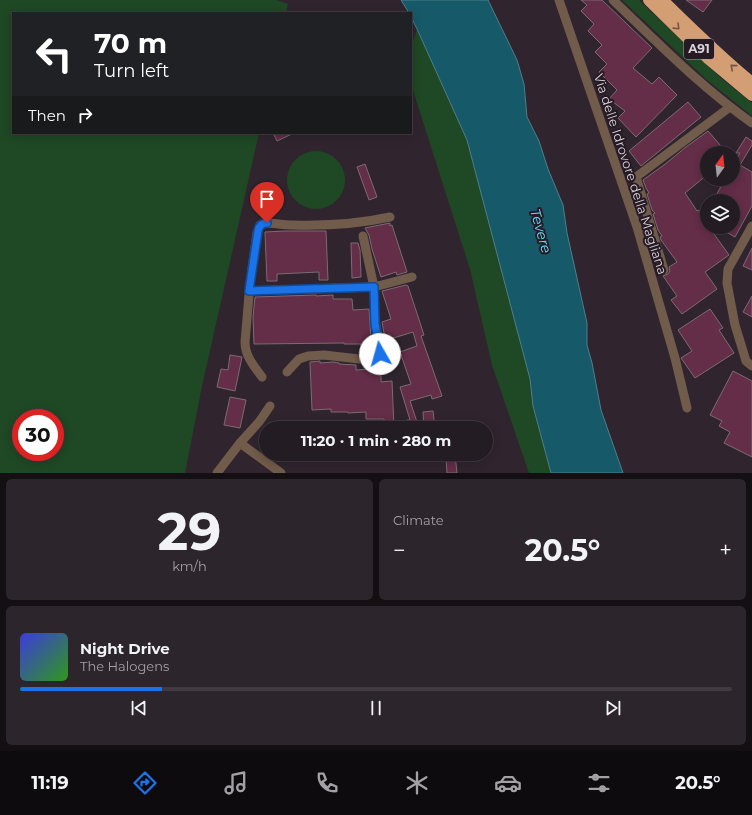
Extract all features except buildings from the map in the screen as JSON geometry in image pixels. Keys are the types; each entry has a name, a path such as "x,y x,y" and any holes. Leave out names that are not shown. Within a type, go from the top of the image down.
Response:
{"highway":[{"name":"A91","path":"649,0 715,64 752,94"},
{"name":"A91","path":"662,0 715,51 752,83"}],"street":[{"name":"Via delle Idrovore della Magliana","path":"559,0 637,227 675,358 687,408"},
{"path":"613,0 714,94 752,123"},
{"path":"664,270 636,177 730,107"},
{"path":"262,377 249,359 245,346 249,291 259,227 262,224 267,223 302,225 349,224 390,217"},
{"path":"752,226 728,269 727,283 735,325 746,362 752,366"},
{"path":"287,372 299,360 308,356 371,360 377,358 380,354 375,324 374,287 363,236"},
{"path":"249,291 374,287 412,277"},
{"path":"217,473 240,443 259,422 270,406"},
{"path":"240,443 281,473"}],"green space":[{"path":"0,0 276,0 288,4 286,12 12,12 12,134 259,134 202,386 185,473 0,473"},
{"path":"622,0 639,0 721,78 752,103 752,116 706,79"},
{"path":"417,29 467,140 530,379 533,406 551,473 529,473 492,365 470,269 412,87 412,45"},
{"path":"310,151 322,151 337,159 345,174 345,186 337,201 322,209 310,209 295,201 287,186 287,174 295,159"}],"water":[{"name":"Tevere","path":"401,0 488,0 517,60 524,84 527,117 539,141 548,169 563,205 567,233 587,323 587,345 601,410 623,473 551,473 533,406 530,379 467,140 412,19 412,12 408,12"}],"route":[{"path":"267,223 260,225 259,227 249,291 374,287 375,320 380,354"}]}
